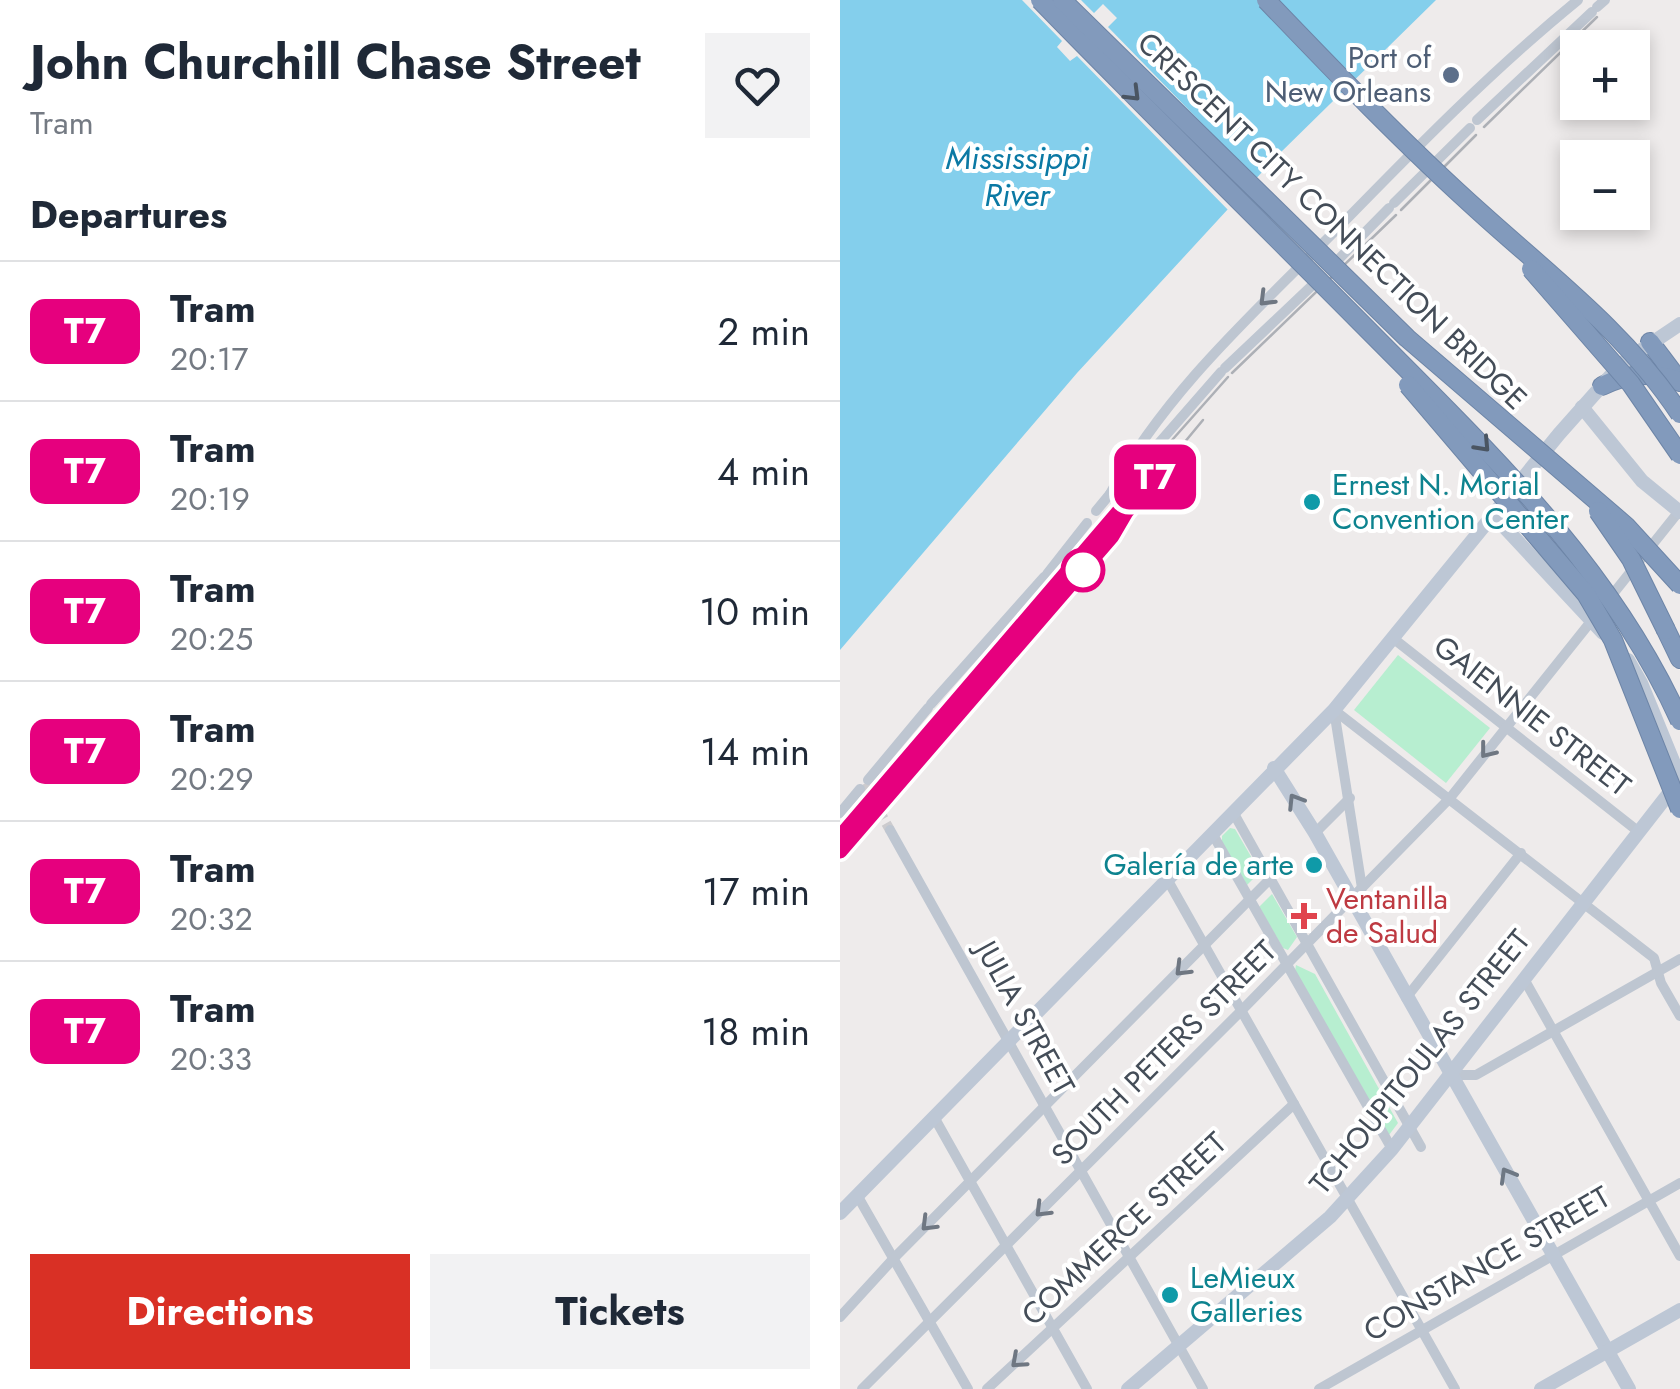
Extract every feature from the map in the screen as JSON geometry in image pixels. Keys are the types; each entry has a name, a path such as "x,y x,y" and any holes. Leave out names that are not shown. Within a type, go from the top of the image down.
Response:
{"highway":[{"path":"1040,0 1536,501 1621,615 1654,666 1680,721"},
{"name":"CRESCENT CITY CONNECTION BRIDGE","path":"1062,0 1407,338 1568,477"},
{"path":"1266,0 1480,213 1621,372 1680,455"},
{"path":"1480,213 1591,308 1631,350 1680,414"},
{"path":"1316,277 1586,594 1612,640 1680,808"},
{"path":"1650,342 1680,381"},
{"path":"1602,386 1631,376 1665,375 1680,381"},
{"path":"1568,477 1638,537 1680,585"},
{"path":"1568,477 1623,547 1680,660"}],"street":[{"path":"1096,511 1153,424 1252,314 1458,107 1578,0"},
{"path":"1572,30 1598,6"},
{"path":"1549,24 1560,35"},
{"path":"1110,494 1132,476 1223,370 1560,41"},
{"path":"840,1213 1334,710 1622,363 1680,324"},
{"path":"1582,407 1642,481 1680,511"},
{"name":"SOUTH PETERS STREET","path":"862,1389 1450,798 1680,511"},
{"path":"1494,516 1628,660 1680,779"},
{"path":"840,812 1087,523"},
{"name":"GAIENNIE STREET","path":"1394,639 1639,832"},
{"path":"1334,710 1362,888"},
{"path":"1334,710 1654,958 1661,983 1680,1016"},
{"path":"1274,768 1629,1389"},
{"name":"TCHOUPITOULAS STREET","path":"1128,1389 1349,1200 1680,779"},
{"path":"1314,834 1350,798"},
{"path":"1233,812 1421,1146"},
{"name":"JULIA STREET","path":"890,830 1203,1389"},
{"path":"1212,833 1392,1149"},
{"path":"1406,998 1521,854"},
{"path":"1167,879 1455,1389"},
{"path":"840,1317 1270,880"},
{"path":"1450,1075 1476,1075 1680,959"},
{"path":"1524,979 1680,1256"},
{"name":"COMMERCE STREET","path":"987,1389 1294,1104"},
{"path":"934,1117 1087,1389"},
{"name":"CONSTANCE STREET","path":"1319,1389 1680,1183"},
{"path":"857,1195 968,1389"},
{"path":"1541,1389 1680,1310"}],"green space":[{"path":"1398,655 1490,728 1446,783 1354,710"},
{"path":"1230,828 1235,829 1260,872 1247,885 1222,842"},
{"path":"1272,894 1297,937 1288,950 1283,948 1259,907"},
{"path":"1296,965 1315,974 1398,1123 1389,1135 1295,971"}],"water":[{"name":"Mississippi River","path":"840,0 1436,0 1276,157 1077,373 840,650"}],"pier":[{"path":"1022,0 1081,0 1094,13 1103,4 1117,18 1108,27 1259,182 1232,214 1077,56 1070,61 1057,47 1062,41"}],"tunnel":[{"path":"864,784 890,830"}],"tram line":[{"path":"1174,455 1203,420"},
{"path":"1113,534 1133,502 1170,460"},
{"name":"T7","path":"840,837 1122,508 1158,473 1112,536 840,851"},
{"path":"1065,591 1108,540"},
{"path":"945,717 1055,587"},
{"path":"880,803 946,725"},
{"path":"840,851 872,812"}],"railway":[{"path":"1484,127 1597,17"},
{"path":"1401,210 1476,135"},
{"path":"1232,373 1396,215"},
{"path":"1165,448 1228,377"},
{"path":"1100,525 1162,453"},
{"path":"1053,580 1096,530"},
{"path":"939,711 1050,583"},
{"path":"872,788 935,716"},
{"path":"840,828 864,798"}],"place":[{"name":"Port of New Orleans","path":"1451,75"},
{"name":"Ernest N. Morial Convention Center","path":"1312,502"},
{"name":"Galería de arte","path":"1314,865"},
{"name":"Ventanilla de Salud","path":"1304,916"},
{"name":"LeMieux Galleries","path":"1170,1295"}]}
